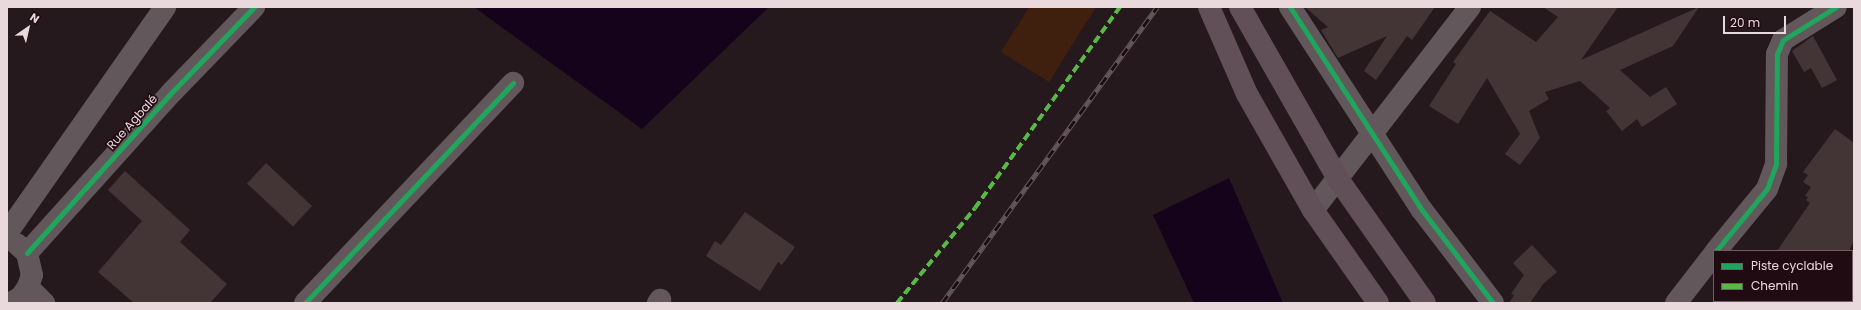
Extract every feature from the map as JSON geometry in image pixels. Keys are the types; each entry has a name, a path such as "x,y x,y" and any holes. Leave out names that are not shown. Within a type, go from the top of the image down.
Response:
{"main road":[{"path":"1209,7 1247,94 1313,210 1378,303"},
{"path":"1240,7 1338,180 1425,303"}],"street":[{"path":"7,233 165,7"},
{"name":"Rue Agbalé","path":"27,253 173,91 254,7"},
{"path":"1290,7 1372,135 1427,216 1493,303"},
{"path":"1313,210 1338,180 1470,7"},
{"path":"1717,250 1767,189 1776,164 1777,54 1783,40 1836,7"},
{"path":"305,303 512,83"},
{"path":"7,239 15,242 27,253 32,275 28,287 21,296 11,303"},
{"path":"1676,303 1713,255"},
{"path":"28,287 44,303"}],"shaded area":[{"path":"474,7 769,7 642,129"},
{"path":"1029,7 1096,7 1049,82 1001,52"},
{"path":"1229,178 1283,303 1194,303 1153,215"}],"building":[{"path":"1305,7 1435,7 1412,40 1407,36 1376,80 1364,71 1387,36 1338,58 1321,30 1328,27"},
{"path":"1543,7 1618,7 1581,60 1699,7 1673,46 1620,70 1650,97 1666,87 1677,104 1642,127 1637,119 1622,131 1606,111 1610,108 1580,81 1545,92 1549,99 1529,111 1540,138 1520,165 1505,154 1520,134 1487,78 1458,124 1429,106 1456,64 1453,62 1490,11 1536,42 1558,17"},
{"path":"1813,36 1837,80 1822,88 1811,68 1804,72 1792,51"},
{"path":"1835,129 1854,143 1854,240 1849,250 1778,250 1810,203 1806,200 1808,197 1805,196 1811,187 1803,182 1808,175 1803,172"},
{"path":"266,163 312,206 293,226 247,183"},
{"path":"125,171 190,230 180,242 227,284 210,303 134,303 98,272 142,221 108,190"},
{"path":"745,212 795,247 782,265 778,262 760,291 706,256 715,241 721,245"},
{"path":"1532,245 1557,272 1543,284 1530,303 1509,303 1514,295 1511,294 1524,275 1513,263"}],"railway":[{"path":"942,303 1157,7"}],"marked path":[{"path":"897,303 975,208 1120,7"}],"cycle path":[{"path":"27,253 173,91 254,7"},
{"path":"1290,7 1422,210 1493,303"},
{"path":"1717,250 1767,189 1776,164 1777,54 1783,40 1836,7"},
{"path":"305,303 513,83"}]}
